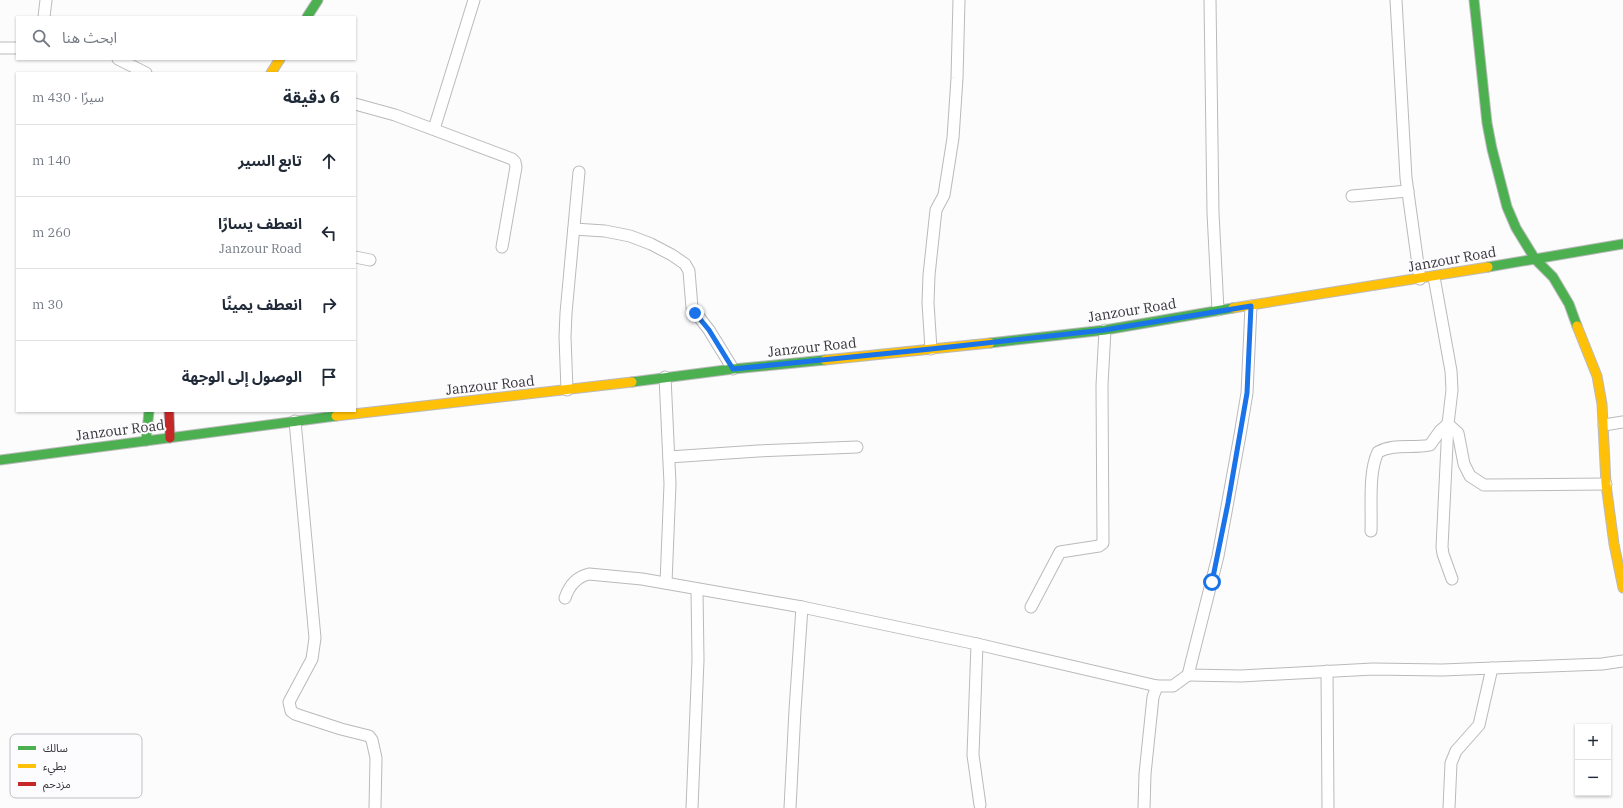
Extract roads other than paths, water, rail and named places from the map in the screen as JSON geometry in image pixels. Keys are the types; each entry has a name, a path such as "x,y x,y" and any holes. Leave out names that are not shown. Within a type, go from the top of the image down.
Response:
{"main road":[{"path":"308,16 318,0"},
{"path":"1474,0 1487,123 1492,150 1507,207 1516,228 1535,259 1553,277 1569,304 1597,376 1604,425 1606,484 1614,544 1623,588"},
{"path":"272,72 279,60"},
{"name":"Janzour Road","path":"0,460 295,421 567,390 665,377 1104,330 1218,310 1434,277 1623,244"},
{"path":"146,441 149,412"},
{"path":"169,412 170,438"}],"street":[{"path":"44,16 46,0"},
{"path":"434,129 474,0"},
{"path":"931,349 928,303 930,268 936,210 944,195 953,138 957,78 959,0"},
{"path":"1210,0 1213,213 1218,310"},
{"path":"1396,0 1402,125 1408,191 1420,279"},
{"path":"0,48 16,48"},
{"path":"120,60 144,72"},
{"path":"356,104 382,111 434,129 505,156 515,162 514,177 502,248"},
{"path":"567,390 565,337 566,313 579,172"},
{"path":"1352,196 1408,191"},
{"path":"574,229 605,231 630,236 651,244 685,264 689,271 692,308 709,330 733,369"},
{"path":"356,257 370,260"},
{"path":"1434,277 1451,371 1452,390 1448,424 1442,547 1452,579"},
{"path":"1188,675 1218,556 1247,393 1251,306"},
{"path":"1031,607 1060,552 1099,546 1104,541 1102,385 1104,330"},
{"path":"665,377 670,484 666,583"},
{"path":"295,421 315,638 312,659 290,698 289,707 295,714 341,729 369,736 372,740 376,758 376,808"},
{"path":"1604,425 1623,422"},
{"path":"1448,424 1458,433 1464,464 1470,476 1484,485 1606,484"},
{"path":"1371,531 1372,482 1375,459 1378,452 1394,446 1413,447 1430,445 1440,431 1448,424"},
{"path":"669,457 758,451 857,447"},
{"path":"565,598 567,590 576,580 589,574 666,583 697,590 802,607 977,644 1157,686 1172,686 1188,675 1241,676 1373,670 1442,670 1602,664 1623,661"},
{"path":"692,808 698,660 697,590"},
{"path":"790,808 802,607"},
{"path":"977,644 973,755 980,805"},
{"path":"1449,808 1451,763 1456,751 1479,725 1492,668"},
{"path":"1327,672 1328,808"},
{"path":"1144,808 1145,774 1151,708 1157,686"}]}
